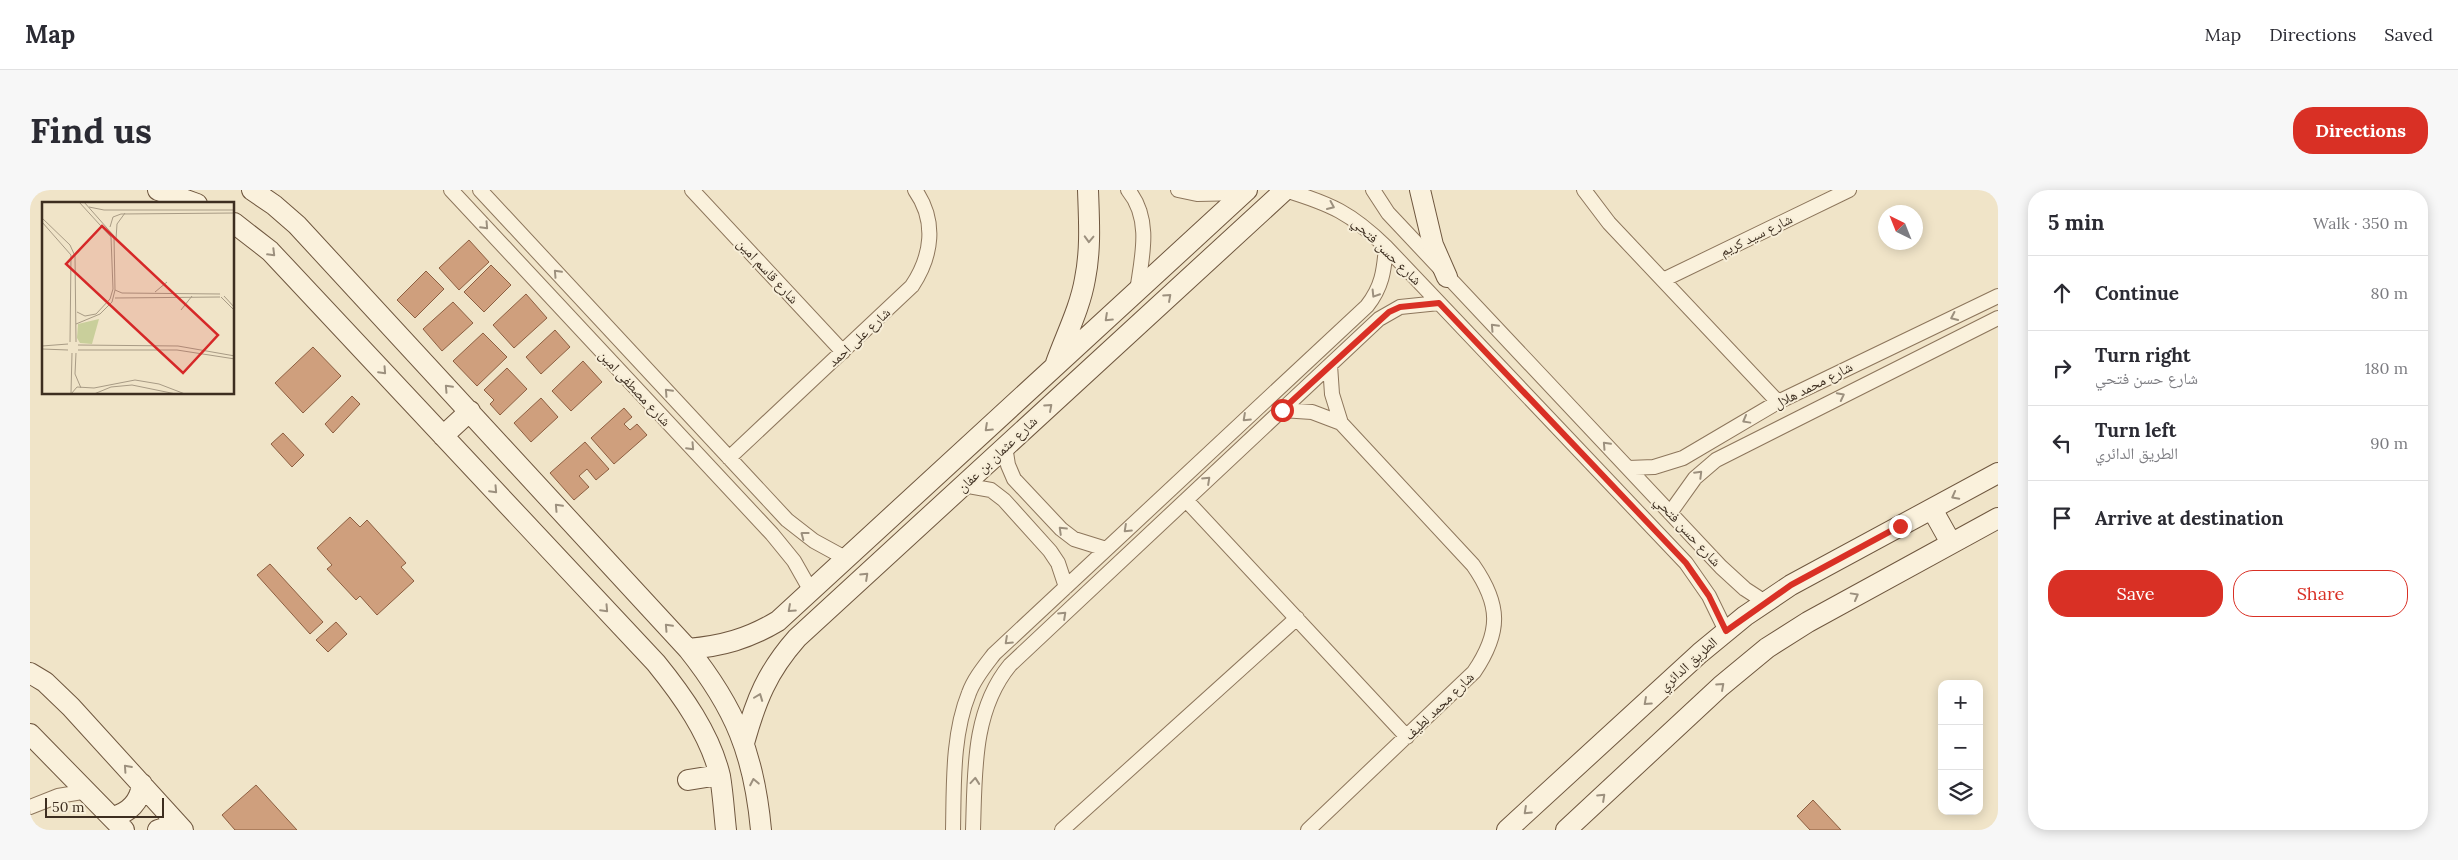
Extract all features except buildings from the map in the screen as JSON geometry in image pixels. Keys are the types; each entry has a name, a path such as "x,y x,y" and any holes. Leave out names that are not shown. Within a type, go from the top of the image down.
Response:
{"street":[{"path":"158,190 191,202"},
{"path":"252,190 271,197 688,648 720,694 744,743 755,782 761,830"},
{"name":"شارع مصطفى امين","path":"452,190 772,534 794,561 812,591"},
{"name":"شارع مصطفى امين","path":"480,190 729,458 800,531 829,551 846,559"},
{"name":"شارع قاسم امين","path":"692,190 843,352"},
{"name":"شارع على احمد","path":"729,458 904,295 922,271 928,254 930,236 928,217 915,190"},
{"path":"1054,368 1080,301 1085,280 1090,237 1088,190"},
{"path":"1128,190 1138,207 1143,230 1138,291"},
{"path":"1178,190 1198,194 1245,191"},
{"name":"شارع عثمان بن عفان","path":"744,743 763,685 778,660 797,638 1285,190"},
{"name":"شارع حسن فتحي","path":"1285,190 1331,205 1364,225 1686,563 1709,596 1726,631"},
{"name":"شارع حسن فتحي","path":"1373,190 1388,213 1670,513 1731,576 1764,602"},
{"path":"1420,190 1433,245 1448,277"},
{"path":"1584,190 1609,224 1778,402"},
{"name":"شارع سيد كريم","path":"1663,280 1849,190"},
{"name":"شارع عثمان بن عفان","path":"688,648 736,642 758,634 778,621 1245,191"},
{"path":"235,224 270,251 656,662 677,690 700,727 719,776 726,830"},
{"path":"1208,225 1226,244"},
{"path":"953,830 955,773 962,712 969,692 979,673 994,654 1367,306 1377,291 1384,274 1386,247"},
{"name":"شارع محمد هلال","path":"1628,468 1659,466 1684,458 1778,402 1998,296"},
{"path":"973,830 981,724 995,685 1010,666 1330,364 1389,312 1400,307 1439,303"},
{"name":"شارع محمد هلال","path":"1670,513 1696,478 1716,460 1998,318"},
{"name":"شارع محمد لطيف","path":"1308,830 1455,693 1474,672 1487,653 1494,630 1494,607 1486,585 1473,565 1341,423 1332,394 1330,364"},
{"name":"شارع محمد لطيف","path":"1282,410 1312,412 1341,423"},
{"path":"443,436 470,411"},
{"path":"1005,446 1008,465 1014,479 1061,529 1074,539 1106,549"},
{"name":"الطريق الدائري","path":"1507,830 1726,631 1764,602 1998,473"},
{"path":"963,485 991,490 1004,500 1050,551 1058,563 1066,587"},
{"path":"1186,500 1407,737"},
{"path":"1932,509 1951,543"},
{"path":"1566,830 1721,686 1767,648 1808,622 1998,518"},
{"path":"1062,830 1297,618"},
{"path":"30,673 45,682 71,707 181,829"},
{"path":"979,673 995,685"},
{"path":"30,734 118,823 135,804 142,784"},
{"path":"688,780 719,776"},
{"path":"30,807 58,796 88,791"},
{"path":"158,830 171,826 181,829"}],"route":[{"path":"1282,410 1379,319 1389,312 1400,307 1439,303 1686,563 1709,596 1719,613 1726,631 1764,602 1791,585 1900,526"}]}
